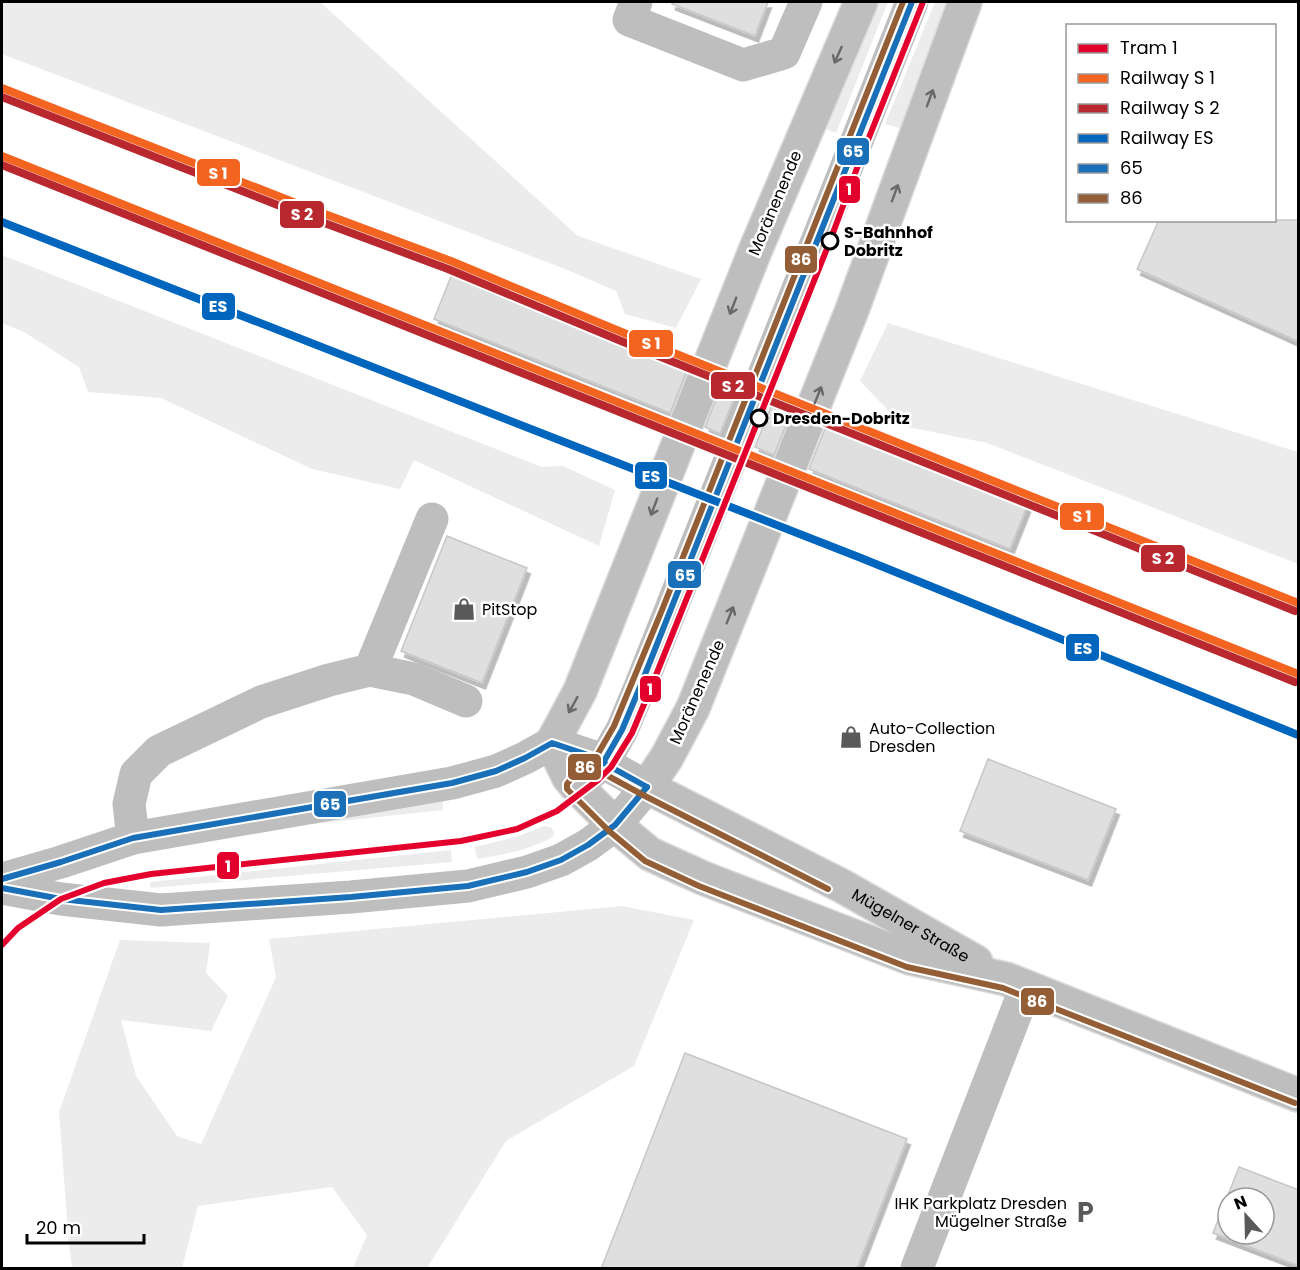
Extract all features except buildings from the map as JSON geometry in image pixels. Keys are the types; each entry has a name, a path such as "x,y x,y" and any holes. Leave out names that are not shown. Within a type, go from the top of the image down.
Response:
{"main road":[{"path":"636,2 629,20 743,65 784,53 806,2"},
{"name":"Moränenende","path":"552,743 580,691 759,241 861,2"},
{"path":"576,786 603,762 622,730 912,2"},
{"name":"Moränenende","path":"615,825 647,787 668,757 697,697 852,310 965,2"},
{"path":"370,670 432,519"},
{"path":"133,838 129,804 136,774 159,751 261,702 329,680 370,670 414,678 466,700"},
{"path":"2,879 133,838 452,783 496,771 552,743 569,778 615,825 588,845 561,860 527,872 468,885 351,897 161,910 61,899 2,888"},
{"name":"Mügelner Straße","path":"552,743 603,762 647,787 842,886 1016,983 1299,1095"},
{"name":"Mügelner Straße","path":"615,825 650,854 703,878 910,958 1016,983"},
{"path":"917,1269 1016,983"}],"shaded area":[{"path":"2,2 320,2 578,236 701,279 676,328 625,314 616,291 565,269 2,54"},
{"path":"875,2 888,2 836,133 821,127"},
{"path":"935,2 953,2 907,130 885,124"},
{"path":"2,255 542,467 563,466 615,490 599,546 414,460 400,489 312,469 161,398 88,392 79,367 24,332 2,323"},
{"path":"888,323 1298,452 1298,564 987,443 903,426 860,381"},
{"path":"443,798 443,810 295,826"},
{"path":"544,826 551,827 554,832 553,837 525,849 477,859 475,847 519,836"},
{"path":"451,850 452,862 151,888 150,882"},
{"path":"622,906 694,920 634,1066 506,1141 427,1268 353,1268 367,1235 332,1187 198,1206 182,1268 72,1268 59,1112 120,940 210,943 206,973 228,996 211,1031 121,1020 136,1076 177,1136 201,1144 276,977 269,939"}],"tram line":[{"name":"1","path":"2,945 18,928 61,899 104,883 151,874 461,841 517,829 557,811 598,780 611,767 632,733 650,690 923,2"}],"transit line":[{"name":"86","path":"903,2 614,726 596,757 570,780 567,789 609,831 645,861 699,886 907,967 1003,988 1295,1103"},
{"name":"65","path":"603,763 622,730 640,687 912,2"},
{"path":"2,88 451,261 624,333 1298,603"},
{"path":"2,97 448,269 621,341 1295,611"},
{"path":"2,156 1298,674"},
{"path":"2,165 1295,682"},
{"name":"65","path":"2,879 133,838 452,783 496,771 552,743 591,756 647,787"},
{"name":"86","path":"599,771 828,889"},
{"name":"65","path":"2,888 61,899 161,910 351,897 468,886 527,872 561,860 588,845 615,825 647,787"}],"rail line":[{"name":"ES","path":"2,222 861,558 1298,735"}],"place":[{"name":"S-Bahnhof Dobritz","path":"830,241"},
{"name":"Dresden-Dobritz","path":"759,418"},
{"name":"PitStop","path":"464,609"},
{"name":"Auto-Collection Dresden","path":"851,737"},
{"name":"IHK Parkplatz Dresden Mügelner Straße","path":"1085,1212"}]}
